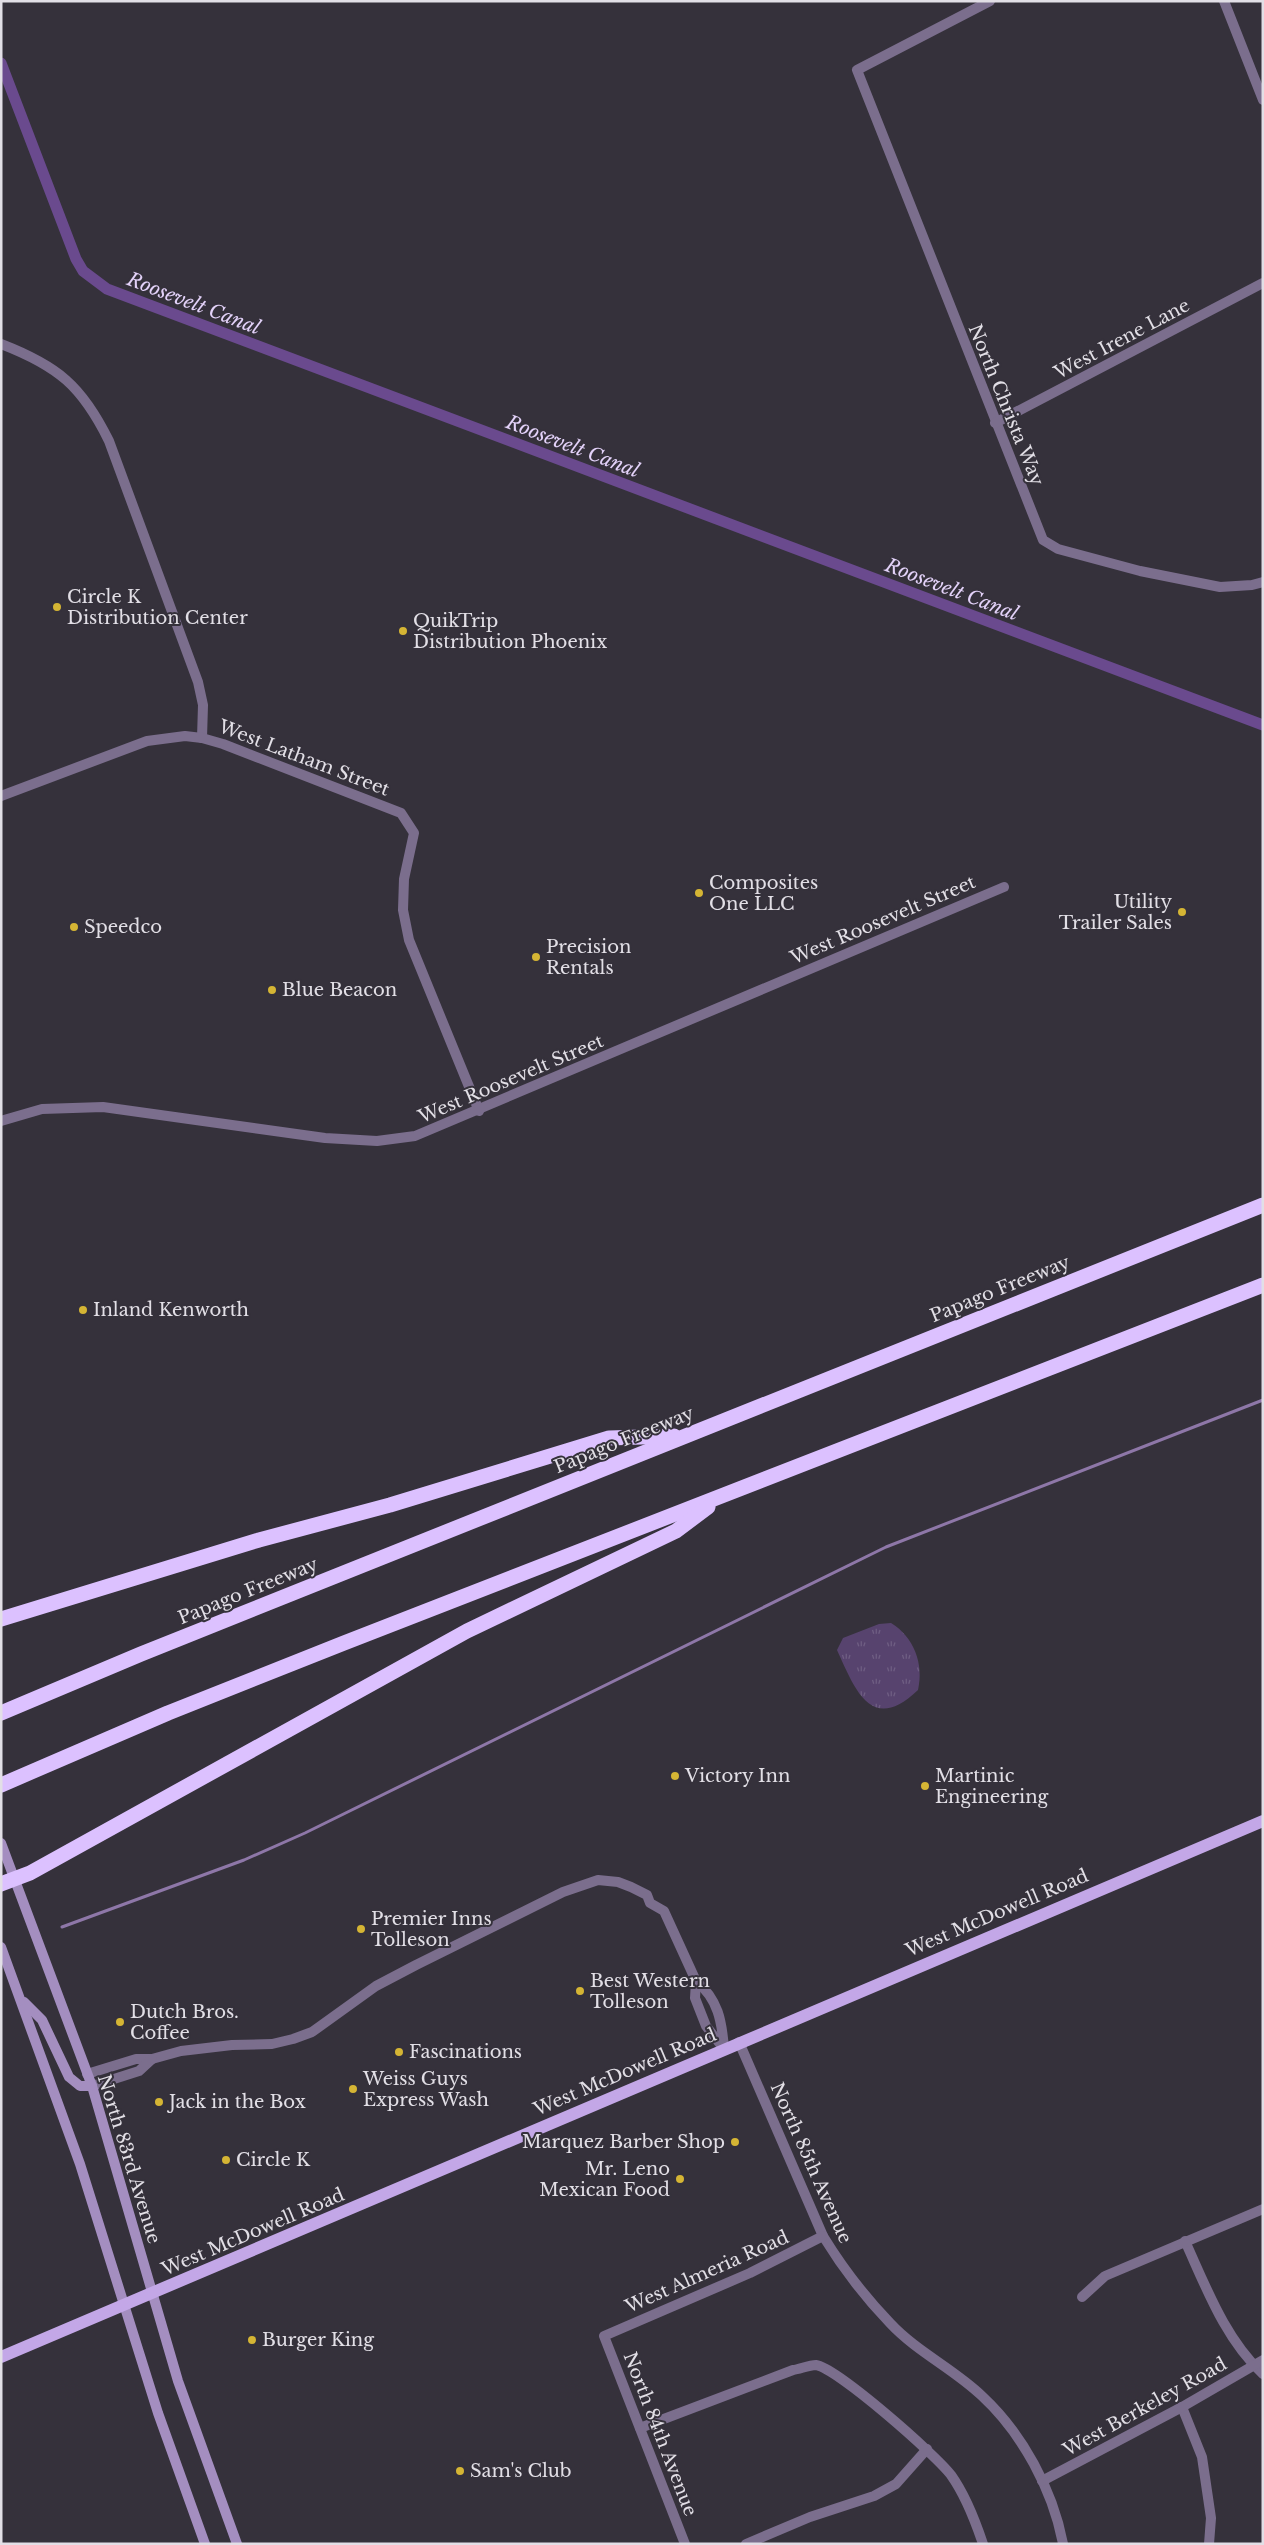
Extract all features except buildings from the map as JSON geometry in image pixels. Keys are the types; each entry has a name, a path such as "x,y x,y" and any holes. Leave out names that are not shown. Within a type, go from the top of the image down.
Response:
{"highway":[{"name":"Papago Freeway","path":"1,1713 141,1654 685,1435 1263,1205"},
{"path":"1,1785 168,1713 1263,1285"},
{"path":"1,1619 259,1540 390,1505 609,1438 685,1435"},
{"path":"8,1881 30,1873 467,1632 676,1531 726,1494"}],"main road":[{"name":"West McDowell Road","path":"1,2357 152,2295 724,2048 1263,1820"},
{"name":"North 83rd Avenue","path":"2,1845 8,1881 28,1912 92,2086 152,2295 192,2422 237,2544"},
{"path":"1,1946 80,2164 161,2422 205,2544"},
{"path":"21,2000 42,2020 69,2077 80,2086 92,2086"}],"street":[{"name":"North Christa Way","path":"990,1 857,70 995,423 1043,540 1058,549 1140,571 1220,587 1252,585 1263,582"},
{"path":"1224,1 1263,100"},
{"name":"West Irene Lane","path":"995,423 1263,283"},
{"path":"1,344 30,356 56,370 76,389 96,415 109,441 198,682 203,705 202,738"},
{"name":"West Latham Street","path":"1,796 147,741 185,736 202,738 296,771 401,813 414,833 404,879 403,910 408,940 478,1111"},
{"name":"West Roosevelt Street","path":"1,1121 42,1109 103,1107 325,1138 377,1142 416,1136 1004,887"},
{"path":"87,2074 136,2059 152,2059 199,2048 272,2044 293,2039 317,2029 376,1986 393,1977 563,1892 598,1880 618,1882 647,1895 650,1903 664,1911 696,1981 709,1992 723,2025 724,2048"},
{"path":"696,1981 695,1998 706,2026 724,2048"},
{"name":"North 85th Avenue","path":"739,2042 823,2236 839,2263 889,2323 982,2396 1019,2440 1042,2481 1063,2544"},
{"path":"92,2086 139,2071 152,2059"},
{"path":"1082,2297 1105,2276 1263,2209"},
{"name":"West Almeria Road","path":"604,2336 750,2273 823,2236"},
{"path":"1185,2241 1217,2311 1258,2363 1263,2374"},
{"name":"North 84th Avenue","path":"604,2336 685,2544"},
{"name":"West Berkeley Road","path":"1042,2481 1182,2407 1258,2363"},
{"path":"640,2428 793,2370 816,2365 834,2374 927,2449 951,2475 964,2495 984,2544"},
{"path":"1182,2407 1202,2457 1210,2518 1209,2544"},
{"path":"746,2544 810,2517 874,2496 896,2484 927,2449"}],"green space":[{"path":"891,1623 911,1643 918,1661 920,1680 918,1690 902,1703 888,1708 876,1707 867,1702 858,1692 837,1650 843,1638 879,1624"}],"waterway":[{"name":"Roosevelt Canal","path":"1,63 76,259 83,271 107,289 1263,725"},
{"path":"62,1927 244,1860 305,1833 886,1547 1263,1400"}],"place":[{"name":"Circle K Distribution Center","path":"57,607"},
{"name":"QuikTrip Distribution Phoenix","path":"403,631"},
{"name":"Composites One LLC","path":"699,893"},
{"name":"Utility Trailer Sales","path":"1182,912"},
{"name":"Speedco","path":"74,927"},
{"name":"Precision Rentals","path":"536,957"},
{"name":"Blue Beacon","path":"272,990"},
{"name":"Inland Kenworth","path":"83,1310"},
{"name":"Victory Inn","path":"675,1776"},
{"name":"Martinic Engineering","path":"925,1786"},
{"name":"Premier Inns Tolleson","path":"361,1929"},
{"name":"Best Western Tolleson","path":"580,1991"},
{"name":"Dutch Bros. Coffee","path":"120,2022"},
{"name":"Fascinations","path":"399,2052"},
{"name":"Weiss Guys Express Wash","path":"353,2089"},
{"name":"Jack in the Box","path":"159,2102"},
{"name":"Marquez Barber Shop","path":"735,2142"},
{"name":"Circle K","path":"226,2160"},
{"name":"Mr. Leno Mexican Food","path":"680,2179"},
{"name":"Burger King","path":"252,2340"},
{"name":"Sam's Club","path":"460,2471"}]}
